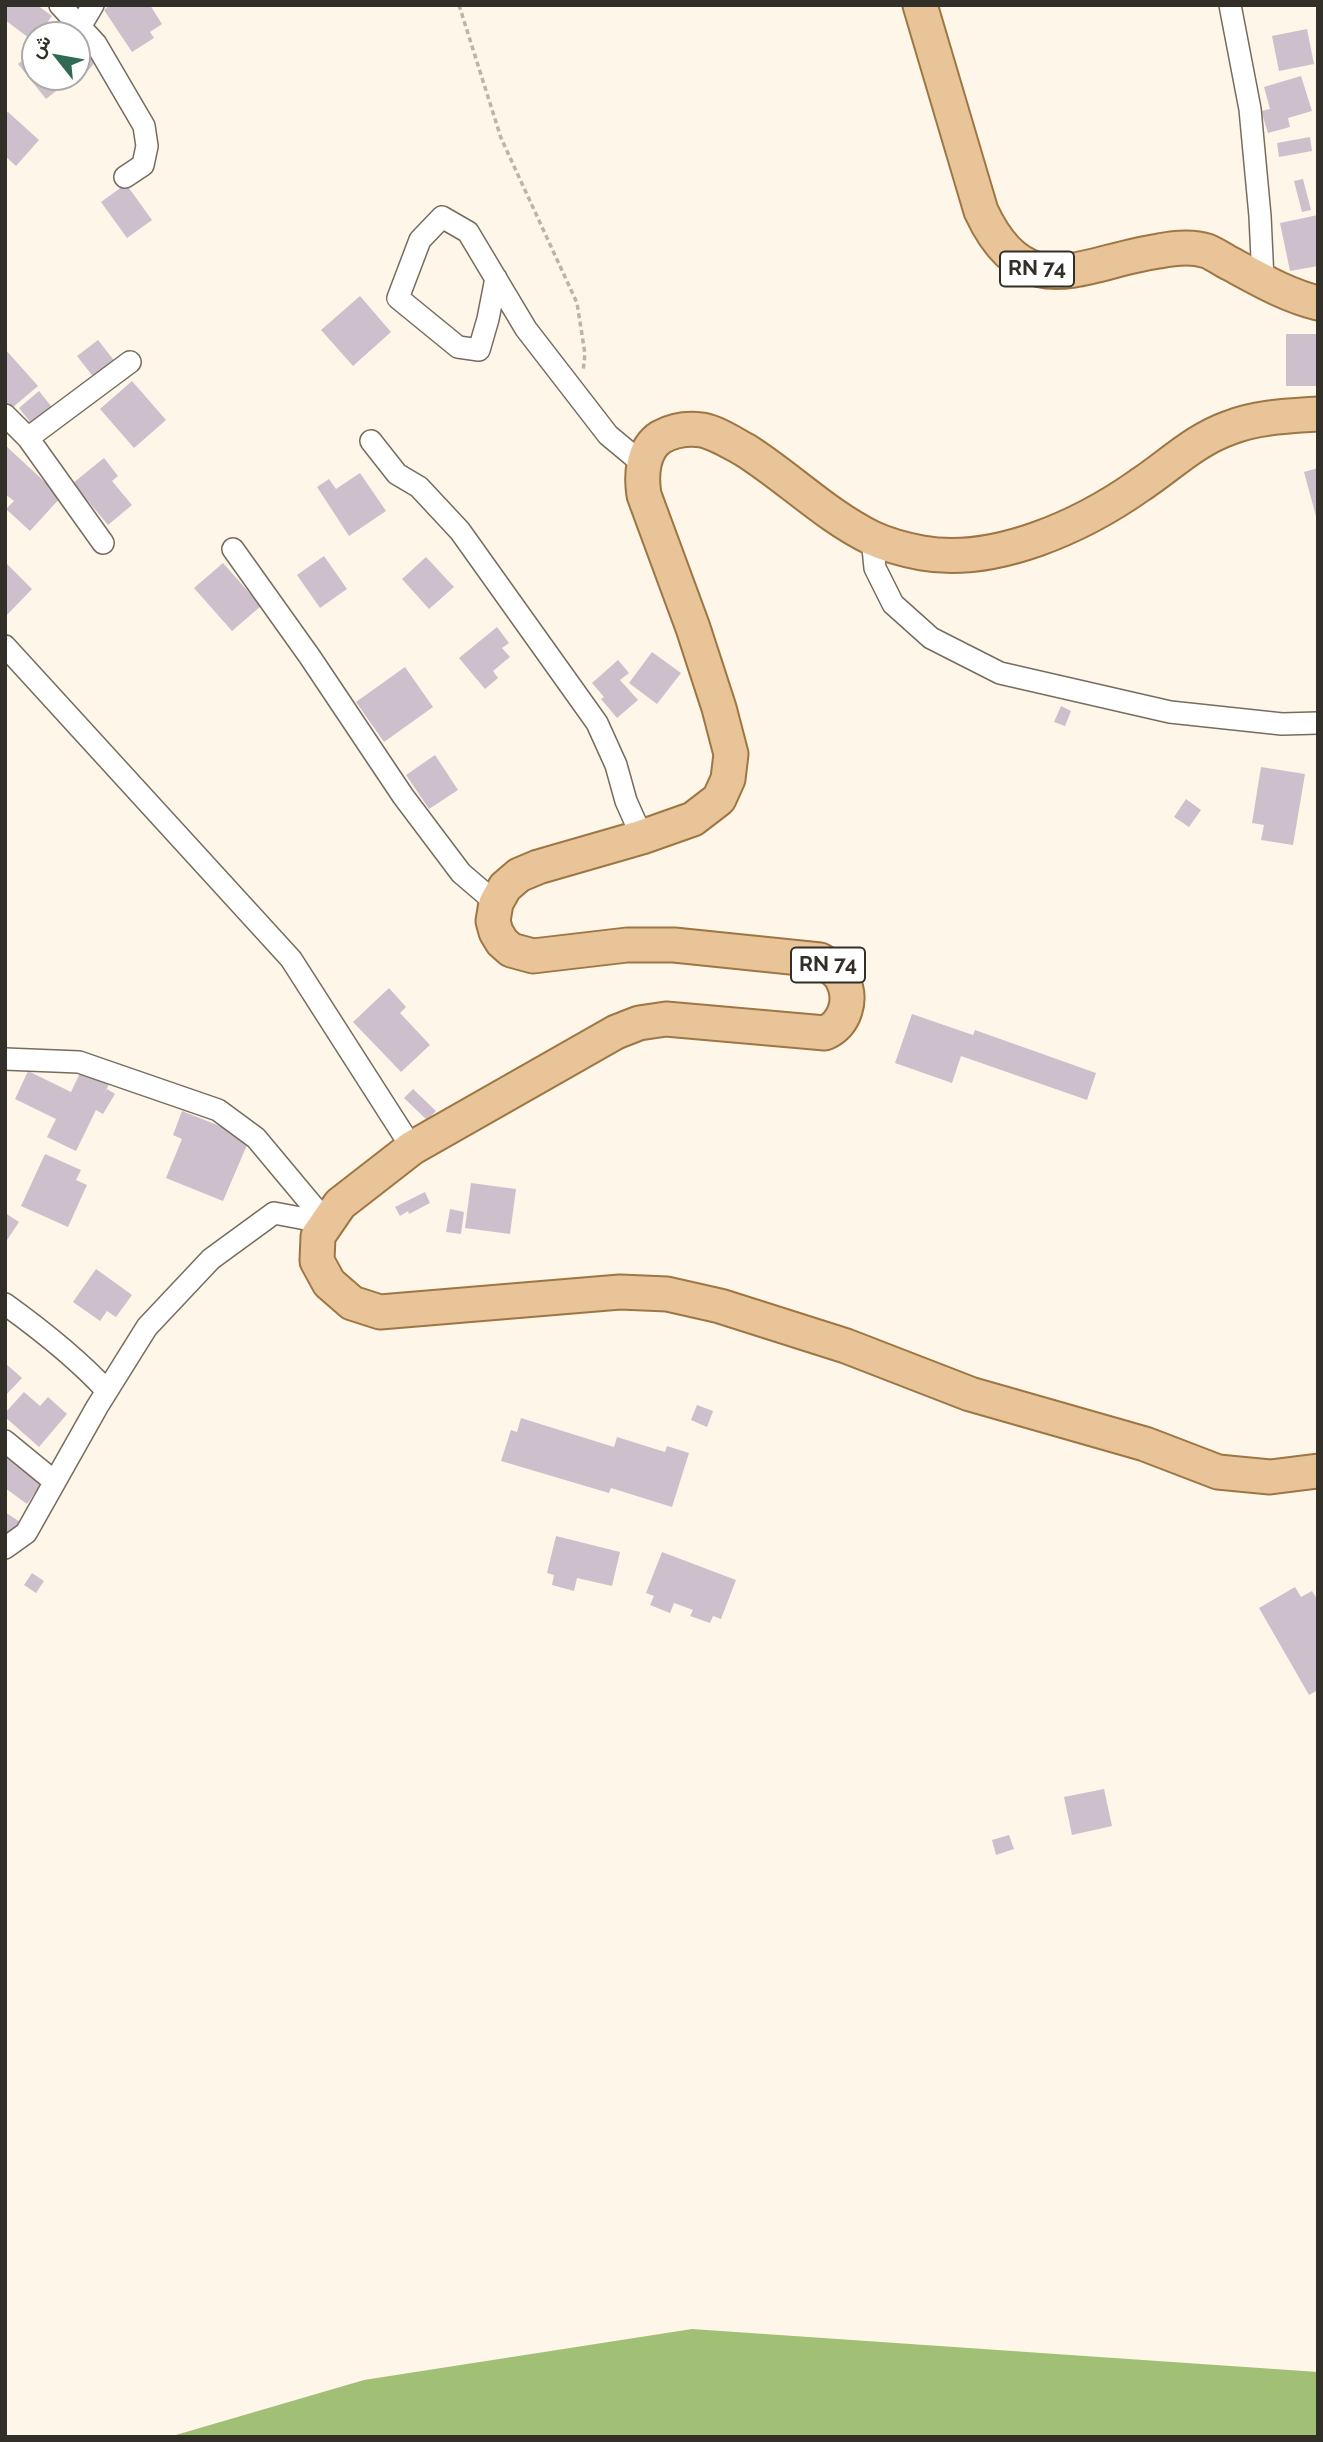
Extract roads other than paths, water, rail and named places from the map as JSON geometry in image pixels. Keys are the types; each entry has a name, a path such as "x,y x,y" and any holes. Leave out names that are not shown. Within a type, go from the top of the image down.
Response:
{"main road":[{"name":"RN 74","path":"920,5 981,211 1002,246 1020,261 1043,272 1062,273 1085,270 1144,253 1178,248 1206,251 1288,295 1318,303"},
{"path":"496,903 505,887 519,875 577,854 642,837 693,819 719,799 728,779 731,754 719,708 693,628 649,513 642,477 649,451 658,439 676,430 703,430 731,442 765,463 816,503 872,538 911,551 945,556 980,553 1011,546 1071,527 1140,486 1204,439 1227,428 1249,421 1318,414"},
{"name":"RN 74","path":"496,903 492,921 502,942 511,950 533,956 627,945 674,945 820,960 842,979 846,999 843,1018 825,1032 666,1018 639,1023 616,1032 580,1055 412,1148 340,1204 318,1236 316,1248 322,1272 352,1304 380,1312 620,1292 667,1294 720,1306 846,1346 970,1394 1145,1444 1218,1472 1270,1477 1318,1471"}],"street":[{"path":"60,5 75,21"},
{"path":"84,21 93,5"},
{"path":"1230,5 1250,108 1263,280"},
{"path":"91,39 144,126 147,146 143,165 125,177"},
{"path":"496,278 479,350 458,347 398,298 420,240 442,217 468,233 496,278 526,329 608,435 644,465"},
{"path":"28,438 130,362"},
{"path":"5,415 28,438 103,543"},
{"path":"371,441 397,474 419,487 460,531 597,723 616,765 626,801 642,837"},
{"path":"872,538 875,568 893,604 931,638 1000,673 1170,712 1282,724 1318,723"},
{"path":"233,549 310,657 403,796 461,873 496,903"},
{"path":"5,646 291,959 412,1148"},
{"path":"5,1059 79,1062 218,1110 256,1138 327,1223"},
{"path":"5,1548 26,1533 146,1327 211,1259 274,1213 327,1223"},
{"path":"5,1304 43,1332 107,1391"},
{"path":"5,1441 55,1482"}]}
